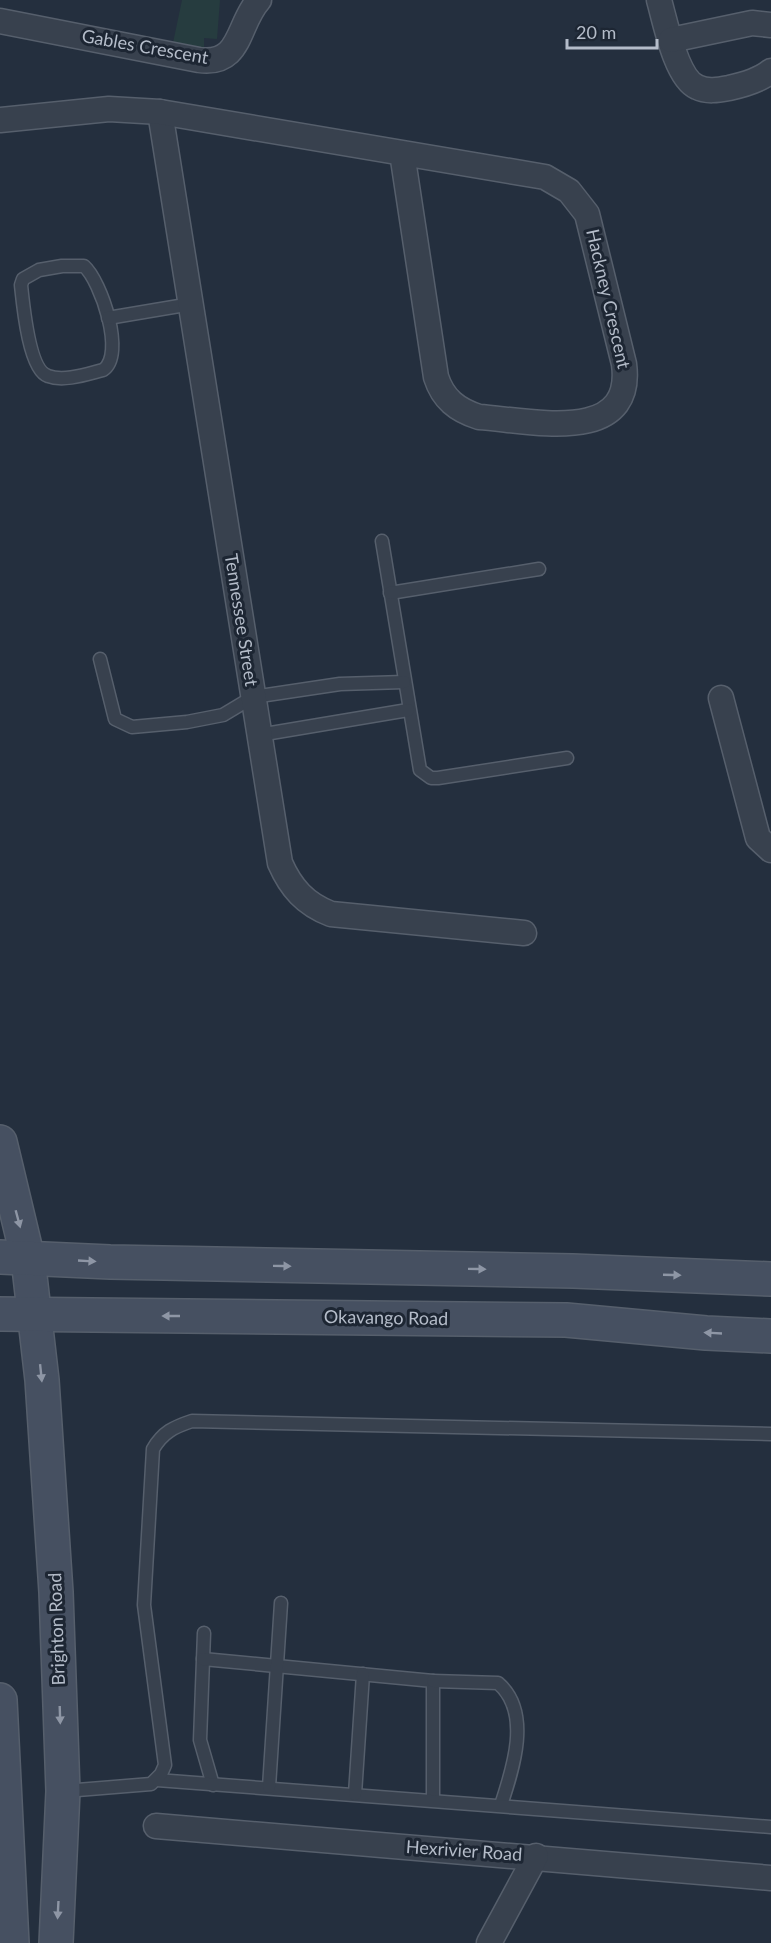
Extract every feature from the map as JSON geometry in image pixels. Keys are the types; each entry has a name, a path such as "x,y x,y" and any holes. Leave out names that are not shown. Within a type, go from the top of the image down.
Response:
{"main road":[{"name":"Brighton Road","path":"0,1142 14,1258 34,1315 42,1380 56,1592 63,1791 56,1943"},
{"path":"14,1258 573,1271 771,1279"},
{"name":"Okavango Road","path":"0,1314 566,1320 706,1333 771,1336"},
{"path":"0,1700 3,1799 12,1943"}],"street":[{"name":"Gables Crescent","path":"0,21 198,60 215,60 224,58 233,48 259,0"},
{"path":"659,0 686,79 694,87 705,90 734,87 764,76 771,70"},
{"path":"671,40 752,23 771,25"},
{"name":"Hackney Crescent","path":"0,120 109,109 160,112 544,177 570,191 580,202 593,228 626,375 620,398 603,417 576,424 479,417 466,413 445,397 436,377 402,153"},
{"name":"Tennessee Street","path":"160,112 280,863 287,880 308,902 331,914 524,933"},
{"path":"721,698 758,838 771,850"},
{"name":"Hexrivier Road","path":"156,1826 536,1856 771,1878"},
{"path":"489,1943 536,1856"}],"lane":[{"path":"84,266 93,275 100,289 108,318 112,354 106,369 77,376 55,378 44,375 34,362 21,282 39,270 84,266"},
{"path":"108,318 190,304"},
{"path":"382,541 417,764 424,775 431,778 567,758"},
{"path":"390,592 538,569"},
{"path":"100,659 115,719 132,727 224,715 253,697 340,684 404,682"},
{"path":"259,735 408,710"},
{"path":"63,1791 151,1784 157,1780 165,1765 144,1605 153,1449 161,1436 174,1427 192,1421 771,1434"},
{"path":"269,1787 281,1603"},
{"path":"204,1633 200,1740 213,1785"},
{"path":"202,1659 278,1664 433,1681 498,1683 513,1700 517,1724 512,1774 501,1805"},
{"path":"355,1794 363,1674"},
{"path":"433,1681 433,1800"},
{"path":"157,1780 771,1827"}],"green space":[{"path":"182,0 220,0 217,39 204,38 204,49 173,43"}]}
